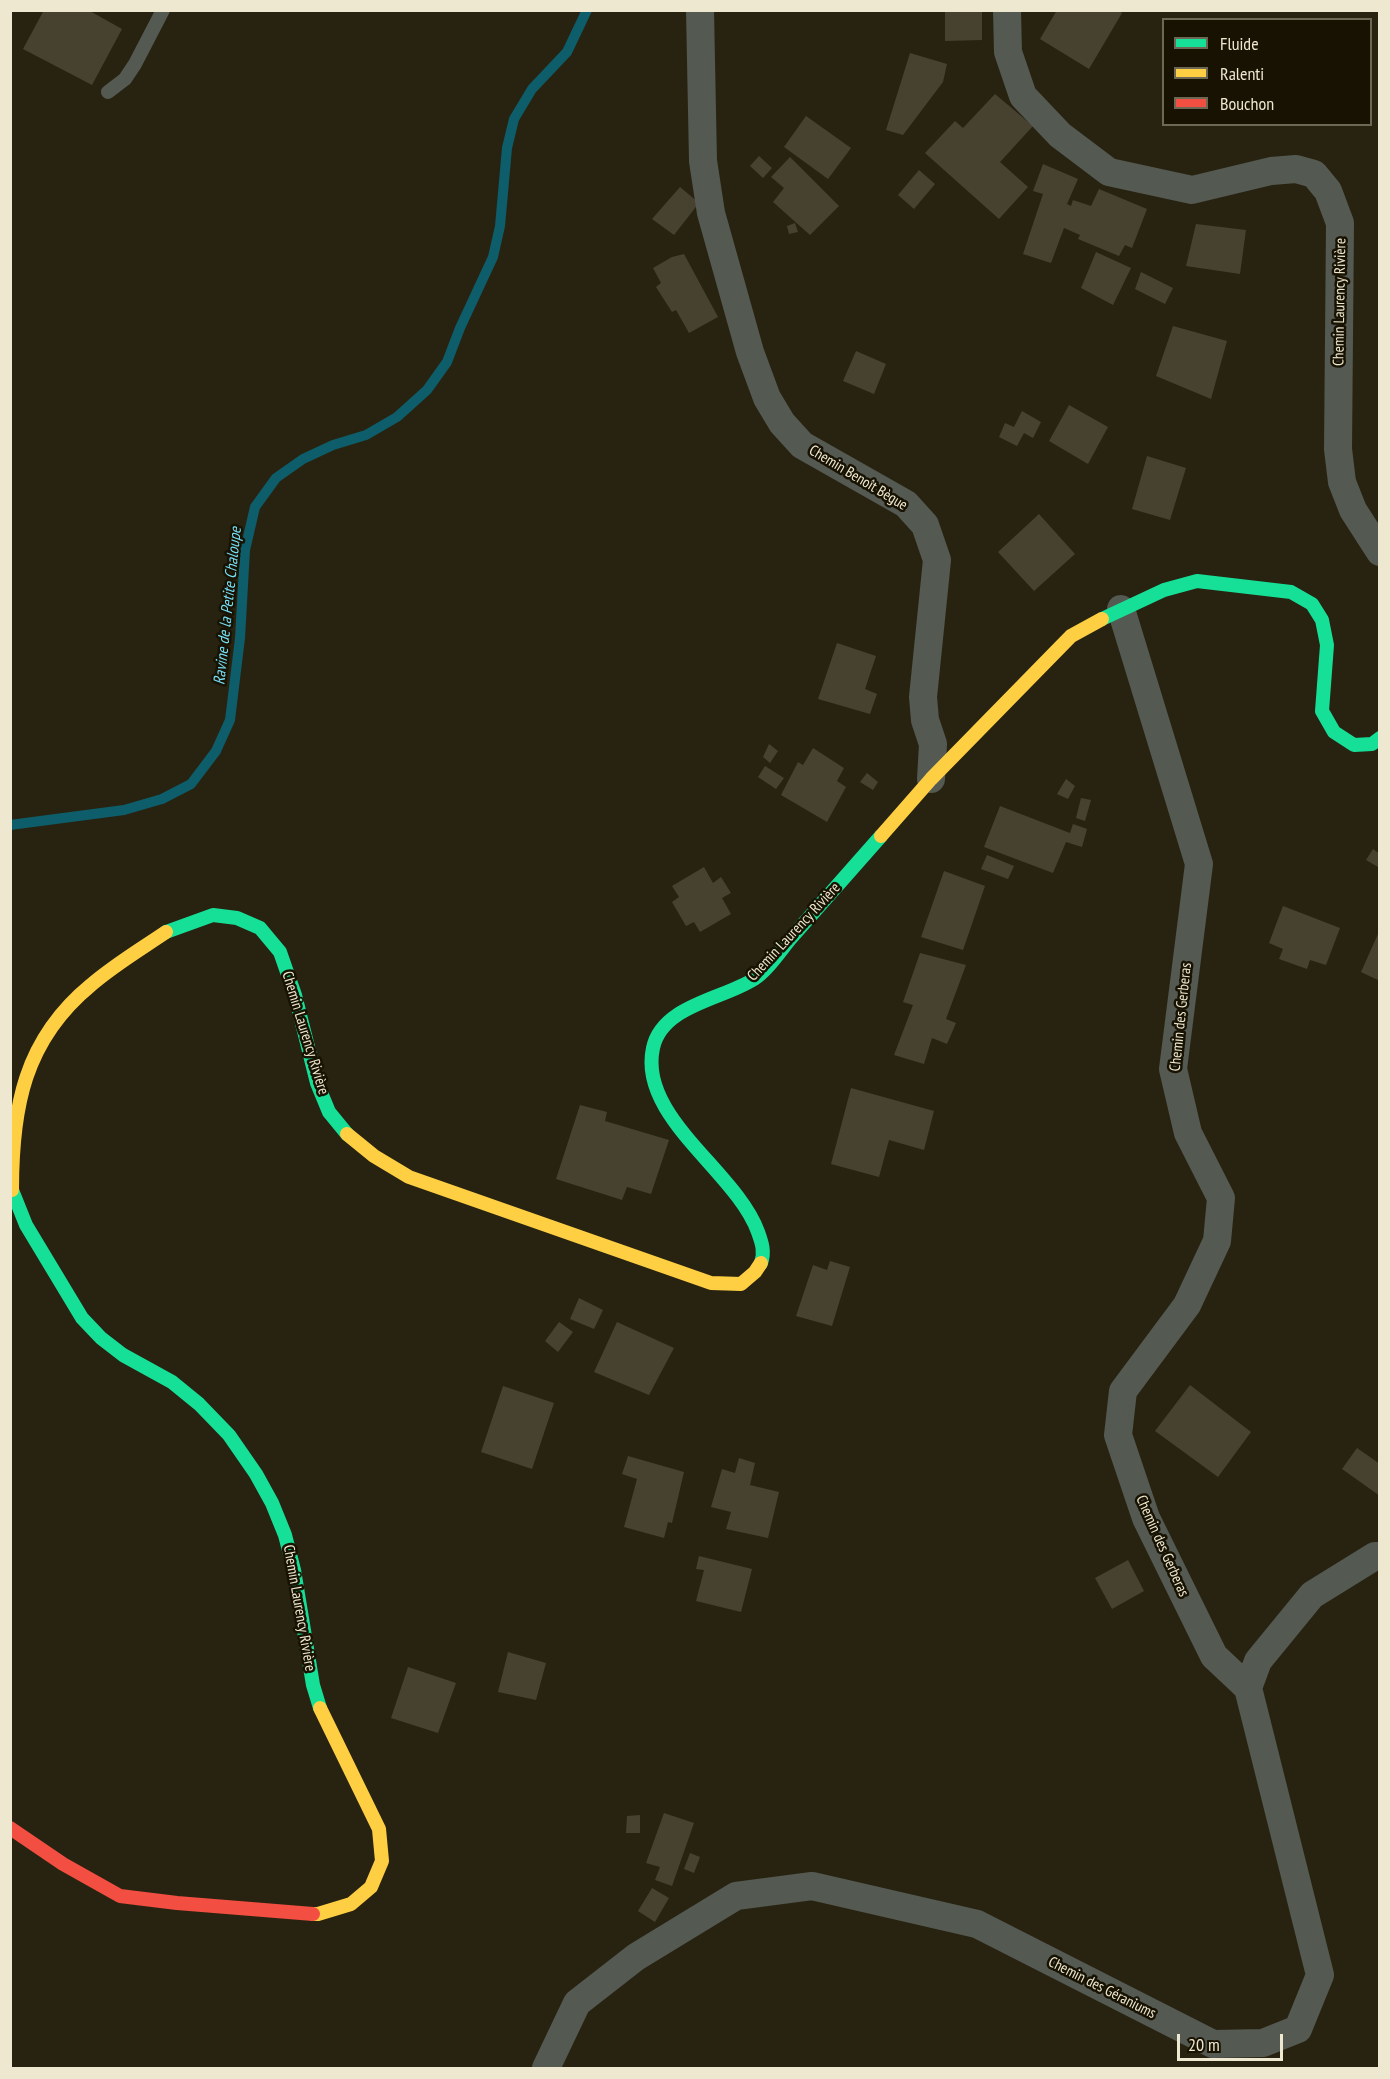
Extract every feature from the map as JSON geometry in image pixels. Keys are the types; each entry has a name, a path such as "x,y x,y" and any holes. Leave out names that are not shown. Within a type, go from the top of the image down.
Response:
{"street":[{"name":"Chemin Benoît Bègue","path":"700,10 703,161 711,213 750,352 767,398 782,423 802,445 906,504 925,525 937,560 923,697 925,720 933,744 931,778"},
{"name":"Chemin Laurency Rivière","path":"1007,10 1008,52 1023,96 1060,135 1109,172 1192,190 1270,171 1296,169 1314,174 1328,191 1340,223 1338,449 1342,482 1353,510 1380,552"},
{"name":"Chemin Laurency Rivière","path":"10,1828 63,1864 120,1896 177,1903 318,1914 351,1904 370,1887 382,1861 378,1829 320,1708 313,1685 294,1570 285,1535 272,1503 256,1474 229,1434 199,1404 172,1382 123,1355 101,1338 82,1318 26,1225 12,1192 12,1153 16,1114 33,1056 55,1021 90,985 168,930 213,915 237,918 260,928 280,952 295,995 317,1083 329,1112 347,1134 374,1156 409,1177 711,1283 741,1284 758,1272 764,1256 760,1233 749,1211 673,1117 654,1088 649,1061 656,1036 673,1017 690,1006 738,988 756,978 931,778 1071,636 1121,609 1164,590 1197,581 1291,592 1312,604 1322,620 1327,645 1322,711 1335,732 1354,745 1372,744 1380,738"},
{"name":"Chemin des Gerberas","path":"1121,609 1198,864 1173,1069 1188,1132 1221,1198 1217,1241 1187,1305 1123,1391 1118,1435 1146,1518 1214,1656 1248,1688"},
{"path":"1248,1688 1258,1662 1312,1595 1375,1556 1380,1556"},
{"name":"Chemin des Géraniums","path":"546,2068 577,2002 636,1957 736,1896 812,1886 977,1924 1213,2044 1263,2043 1298,2029 1320,1975 1248,1688"}],"lane":[{"path":"108,92 124,79 135,64 163,10"}],"building":[{"path":"44,10 88,10 122,29 92,85 23,49"},
{"path":"945,10 982,10 982,40 945,41"},
{"path":"1057,10 1118,10 1122,13 1089,69 1040,39"},
{"path":"910,53 947,64 943,82 903,135 886,130"},
{"path":"995,94 1033,126 1000,162 1028,187 999,219 925,153 955,121 963,128"},
{"path":"806,116 851,148 828,179 784,147"},
{"path":"759,156 772,168 763,178 750,166"},
{"path":"790,157 839,206 810,235 773,202 784,188 771,177"},
{"path":"1043,164 1078,179 1067,204 1071,206 1073,200 1091,206 1099,189 1147,209 1132,248 1125,245 1119,256 1078,239 1080,235 1064,228 1051,263 1023,254 1043,194 1033,191"},
{"path":"919,170 935,184 914,209 898,195"},
{"path":"680,187 699,203 674,235 652,219"},
{"path":"795,223 798,232 789,234 787,226"},
{"path":"1196,224 1246,230 1240,274 1186,266"},
{"path":"1096,252 1131,268 1113,305 1081,288"},
{"path":"684,254 718,317 689,333 676,310 672,312 656,287 661,283 653,268 672,257"},
{"path":"1141,272 1173,288 1165,304 1135,289"},
{"path":"1173,326 1227,341 1211,399 1156,376"},
{"path":"856,351 886,364 874,394 843,381"},
{"path":"1069,405 1108,427 1088,464 1049,441"},
{"path":"1022,411 1041,422 1033,438 1024,433 1017,446 999,437 1005,423 1014,427"},
{"path":"1147,456 1186,468 1170,520 1132,509"},
{"path":"1039,514 1075,554 1034,591 998,552"},
{"path":"837,643 876,656 865,689 877,694 870,714 818,699"},
{"path":"769,744 778,751 770,763 763,757"},
{"path":"813,748 844,768 837,781 846,787 827,822 781,795 798,762 803,765"},
{"path":"765,766 784,778 776,789 758,777"},
{"path":"867,773 878,782 873,790 860,782"},
{"path":"1066,779 1075,786 1068,799 1057,794"},
{"path":"1081,798 1091,800 1085,821 1076,818"},
{"path":"1000,806 1070,833 1073,824 1087,829 1082,847 1066,842 1053,873 984,847"},
{"path":"1373,849 1380,854 1378,867 1366,860"},
{"path":"987,855 1014,866 1008,879 981,869"},
{"path":"704,867 713,883 721,877 731,893 722,898 731,914 700,932 694,922 686,926 672,902 679,897 672,886"},
{"path":"944,871 985,886 963,950 921,937"},
{"path":"1283,906 1340,928 1326,965 1310,960 1307,969 1279,959 1283,949 1269,943"},
{"path":"1378,934 1380,935 1380,981 1361,972"},
{"path":"920,953 966,965 946,1019 956,1023 947,1044 932,1038 924,1064 894,1055 913,1005 903,1002"},
{"path":"851,1088 934,1111 924,1150 889,1140 879,1177 831,1164"},
{"path":"580,1105 607,1112 605,1121 669,1140 651,1194 627,1187 622,1200 556,1179"},
{"path":"830,1261 850,1267 832,1326 796,1316 813,1265 827,1270"},
{"path":"579,1298 603,1310 594,1329 570,1319"},
{"path":"559,1322 573,1332 558,1352 545,1341"},
{"path":"617,1322 674,1348 649,1395 594,1372"},
{"path":"1190,1385 1251,1432 1218,1477 1155,1431"},
{"path":"503,1386 554,1403 532,1469 481,1452"},
{"path":"1357,1448 1380,1464 1380,1496 1342,1469"},
{"path":"628,1456 684,1472 672,1523 668,1522 664,1538 624,1527 637,1479 622,1474"},
{"path":"739,1458 755,1463 750,1485 779,1492 768,1538 726,1529 731,1512 711,1507 722,1469 735,1473"},
{"path":"699,1556 752,1569 741,1612 696,1601 704,1570 696,1569"},
{"path":"1128,1560 1144,1591 1112,1609 1095,1578"},
{"path":"508,1652 546,1663 536,1700 498,1692"},
{"path":"408,1667 456,1683 438,1733 391,1718"},
{"path":"664,1813 694,1823 672,1886 655,1880 660,1867 646,1863"},
{"path":"640,1815 640,1833 626,1833 627,1816"},
{"path":"690,1853 700,1857 694,1873 684,1869"},
{"path":"652,1888 669,1898 655,1922 638,1911"}],"waterway":[{"name":"Ravine de la Petite Chaloupe","path":"10,825 124,810 162,799 191,784 216,751 230,720 240,638 245,550 255,507 276,478 303,459 333,445 366,435 397,417 427,390 447,362 493,257 500,226 507,148 514,119 532,89 567,52 587,10"}],"traffic: fast":[{"path":"1102,619 1164,590 1197,581 1291,592 1312,604 1322,620 1327,645 1322,711 1334,732 1354,745 1372,744 1380,738"},
{"path":"761,1263 762,1244 747,1209 674,1120 660,1097 652,1073 653,1048 668,1022 696,1005 741,986 764,971 881,836"},
{"path":"166,932 213,915 237,918 260,928 280,952 295,995 317,1083 329,1112 347,1134"},
{"path":"12,1190 26,1225 82,1318 101,1338 123,1355 172,1382 199,1404 229,1435 256,1474 272,1503 285,1535 294,1570 313,1685 320,1708"}],"traffic: slow":[{"path":"881,836 931,779 1071,636 1102,619"},
{"path":"12,1190 19,1104 26,1077 50,1029 68,1006 91,985 166,932"},
{"path":"347,1134 374,1156 409,1177 711,1283 741,1284 755,1272 761,1263"},
{"path":"313,1914 351,1904 371,1887 382,1861 379,1829 320,1708"}],"traffic: jam":[{"path":"10,1828 63,1864 120,1896 313,1914"}]}
